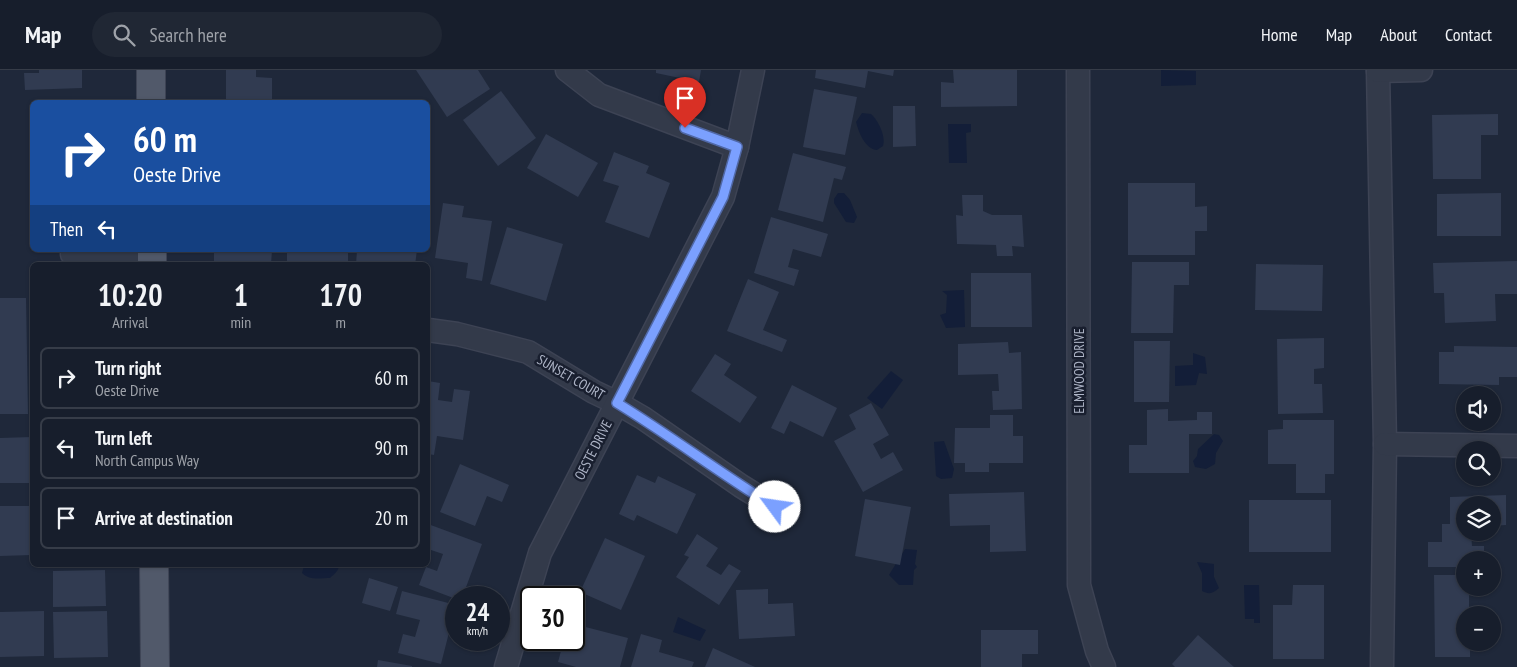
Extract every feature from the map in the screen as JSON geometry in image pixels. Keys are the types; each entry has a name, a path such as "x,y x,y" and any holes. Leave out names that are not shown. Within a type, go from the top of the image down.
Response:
{"main road":[{"path":"151,70 151,100"},
{"path":"154,567 155,667"}],"street":[{"path":"567,70 599,95 737,147"},
{"name":"OESTE DRIVE","path":"506,667 540,553 723,197 737,147 753,70"},
{"name":"ELMWOOD DRIVE","path":"1078,70 1079,585 1097,651 1104,667"},
{"path":"1382,667 1384,444 1378,71 1421,70"},
{"path":"72,254 152,256"},
{"name":"SUNSET COURT","path":"430,330 457,334 528,352 594,392 643,418 741,486 775,507"},
{"path":"1384,444 1517,446"}],"water":[{"path":"1161,70 1196,71 1196,85 1161,86"},
{"path":"862,113 871,114 881,128 884,142 883,146 877,150 866,144 859,131 856,122"},
{"path":"948,124 971,124 971,132 966,133 967,163 949,163"},
{"path":"838,193 844,193 850,200 857,217 854,223 846,222 834,203"},
{"path":"964,290 965,327 946,328 940,315 946,313 947,295 942,291"},
{"path":"1193,353 1205,357 1207,374 1199,373 1196,385 1175,386 1175,366 1193,365"},
{"path":"891,371 903,380 882,409 867,398"},
{"path":"1214,434 1219,435 1223,441 1216,453 1215,464 1206,469 1195,467 1193,461 1197,456 1198,449"},
{"path":"944,441 954,469 952,478 941,479 936,476 934,442"},
{"path":"905,549 917,550 915,564 917,567 914,570 913,585 899,585 889,575"},
{"path":"1197,562 1214,564 1214,577 1219,588 1209,593 1202,591 1202,573"},
{"path":"304,567 339,567 330,578 312,578 302,573"},
{"path":"1244,585 1259,585 1260,623 1254,623 1254,619 1245,619"},
{"path":"678,617 706,630 700,641 673,632"}],"building":[{"path":"39,70 82,70 82,88 25,90 24,73 39,73"},
{"path":"226,70 256,70 256,77 272,78 272,100 226,100"},
{"path":"416,70 478,70 490,89 447,117"},
{"path":"656,70 701,70 699,82 656,73"},
{"path":"816,70 894,70 893,76 868,71 865,88 815,78"},
{"path":"953,70 1017,70 1017,106 941,107 941,82 954,83"},
{"path":"814,89 857,97 845,155 803,147"},
{"path":"501,91 536,138 498,166 463,120"},
{"path":"893,106 915,106 916,146 893,147"},
{"path":"1498,114 1498,135 1481,135 1481,179 1433,179 1432,115"},
{"path":"546,134 598,163 578,197 527,168"},
{"path":"614,152 649,166 646,173 670,183 649,238 605,222 619,186 603,181"},
{"path":"793,153 846,167 842,180 834,178 823,222 778,210"},
{"path":"1128,183 1195,183 1195,207 1207,206 1207,231 1195,231 1195,255 1128,255"},
{"path":"1501,193 1501,236 1437,236 1437,194"},
{"path":"962,195 983,195 983,211 992,215 1022,215 1024,247 1012,246 1013,256 997,256 996,245 957,244 956,215 963,216"},
{"path":"443,203 464,206 462,217 492,221 482,281 466,278 468,263 435,258"},
{"path":"771,217 828,234 821,257 793,249 788,267 799,270 794,286 754,273"},
{"path":"507,227 563,244 546,301 490,284"},
{"path":"214,252 272,252 271,262 214,262"},
{"path":"287,252 348,252 348,262 287,262"},
{"path":"357,252 417,252 415,262 356,262"},
{"path":"1517,261 1517,294 1495,294 1496,321 1445,323 1444,293 1434,293 1433,263"},
{"path":"1132,262 1189,262 1189,285 1174,285 1173,333 1131,333"},
{"path":"1256,264 1323,265 1322,311 1255,310"},
{"path":"971,273 1031,273 1032,327 971,327"},
{"path":"748,279 779,292 763,330 787,340 782,352 727,331"},
{"path":"0,298 26,298 28,414 0,414"},
{"path":"1324,338 1324,368 1314,369 1314,384 1322,384 1323,413 1278,414 1277,339"},
{"path":"1134,341 1170,341 1169,402 1134,402"},
{"path":"1008,342 1009,353 1021,352 1022,409 993,410 992,391 999,391 998,374 958,375 958,344"},
{"path":"1454,346 1517,347 1517,377 1499,377 1499,385 1439,384 1439,352 1454,352"},
{"path":"715,354 731,364 724,375 757,397 740,423 691,391"},
{"path":"430,381 440,383 438,400 452,402 454,389 470,391 463,440 437,436 434,455 430,454"},
{"path":"792,385 837,408 823,437 790,421 784,434 771,428"},
{"path":"871,403 889,435 873,444 881,459 893,452 903,470 863,492 834,441 856,429 849,415"},
{"path":"1168,409 1168,421 1197,420 1197,412 1212,412 1212,434 1189,434 1189,473 1129,473 1129,445 1147,445 1147,410"},
{"path":"990,415 1013,415 1013,436 1023,436 1023,463 989,463 989,472 965,472 965,463 954,463 955,428 990,428"},
{"path":"1283,420 1334,420 1334,474 1325,474 1325,493 1296,493 1296,464 1268,464 1268,430 1283,429"},
{"path":"30,437 30,483 0,483 0,438"},
{"path":"460,464 509,485 502,502 487,496 475,526 440,512"},
{"path":"637,475 655,483 658,476 696,494 677,534 637,515 634,521 619,514"},
{"path":"1024,492 1026,551 990,552 990,525 950,526 949,494"},
{"path":"1506,495 1506,525 1501,525 1501,496 1478,496"},
{"path":"1450,497 1456,497 1456,541 1472,541 1472,546 1484,546 1484,551 1456,551 1456,567 1428,567 1428,542 1442,542 1442,524 1450,524"},
{"path":"865,499 911,507 900,565 855,556"},
{"path":"1249,500 1331,500 1331,552 1249,552"},
{"path":"0,506 30,506 30,555 0,556"},
{"path":"430,525 482,544 466,586 445,586 445,595 419,585 426,567 437,571 443,554 430,550"},
{"path":"697,534 718,548 706,566 721,575 729,564 741,571 719,605 676,577 689,557 684,555"},
{"path":"605,538 645,556 621,610 585,594 585,586 583,586"},
{"path":"105,570 106,606 53,607 53,571"},
{"path":"1434,575 1456,575 1456,596 1469,596 1469,606 1456,606 1456,651 1470,651 1470,657 1435,657"},
{"path":"369,578 398,587 390,611 362,603"},
{"path":"1293,585 1324,585 1324,659 1273,659 1273,605 1292,605"},
{"path":"768,589 768,604 793,603 795,636 739,639 736,590"},
{"path":"402,591 445,602 445,648 441,664 398,653 403,634 415,637 420,620 396,614"},
{"path":"44,611 44,656 0,657 0,612"},
{"path":"107,611 108,657 54,658 53,612"},
{"path":"585,627 628,638 620,667 576,667 558,662 561,651 585,651"},
{"path":"981,630 1038,630 1038,654 1022,654 1022,667 981,667"},
{"path":"641,634 662,640 659,652 694,662 692,667 631,667"},
{"path":"1198,635 1234,667 1175,667 1172,664"},
{"path":"713,648 755,667 705,667"},
{"path":"378,660 412,666 412,667 377,667"}],"route":[{"path":"685,128 737,147 723,197 617,403 643,418 741,486 775,507"}]}
